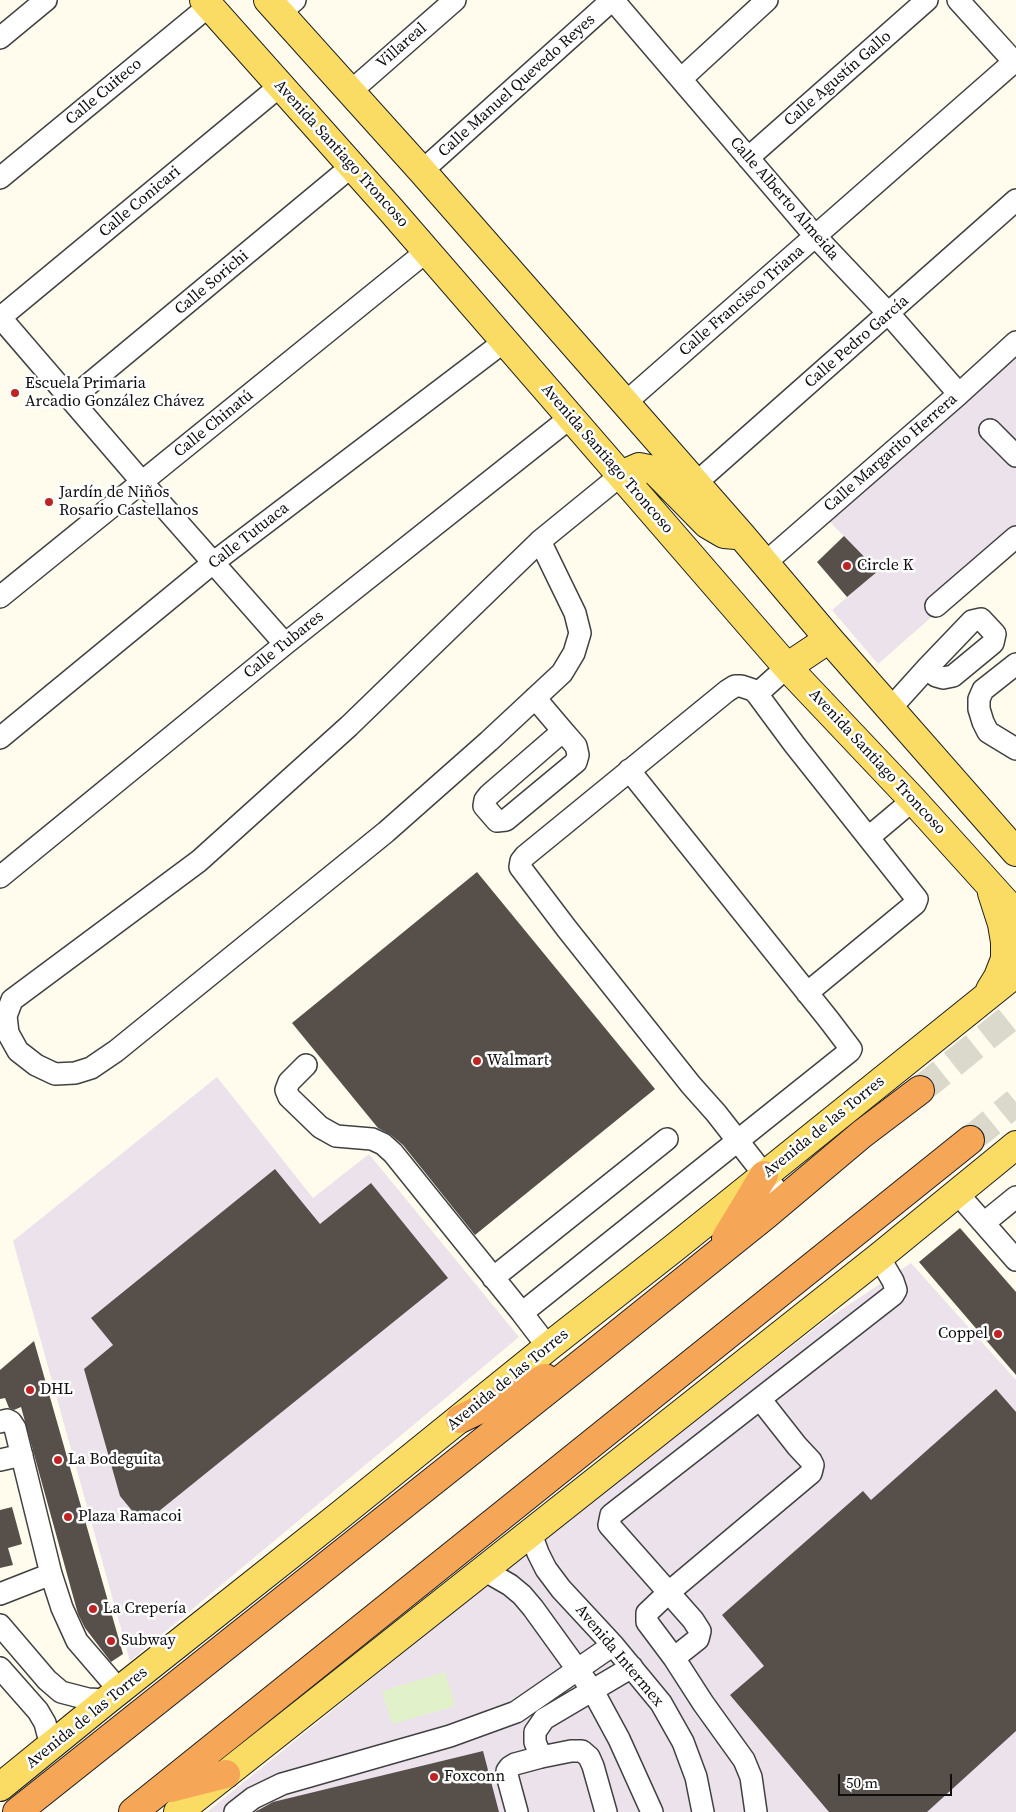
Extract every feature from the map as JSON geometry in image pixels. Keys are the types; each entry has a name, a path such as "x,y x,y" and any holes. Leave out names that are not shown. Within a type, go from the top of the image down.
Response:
{"highway":[{"name":"Avenida de las Torres","path":"18,1812 593,1354 784,1200 862,1134 920,1090"},
{"path":"133,1812 162,1791 461,1548 970,1140"},
{"path":"715,1255 764,1175"},
{"path":"460,1419 593,1354"},
{"path":"162,1791 226,1774"}],"main road":[{"name":"Avenida Santiago Troncoso","path":"206,3 427,251 788,668 913,800 1016,914"},
{"path":"281,4 350,92 422,171 742,536 890,709 1014,846"},
{"path":"621,475 639,467 654,470 707,524 724,534 742,536"},
{"path":"788,668 829,639"},
{"path":"982,1001 998,977 1004,959 1005,942 1002,924 989,882"},
{"name":"Avenida de las Torres","path":"0,1787 1016,973"},
{"path":"178,1812 531,1534 958,1194 1016,1145"}],"street":[{"path":"0,38 46,0"},
{"name":"Villareal","path":"350,92 455,0"},
{"name":"Calle Alberto Almeida","path":"613,0 815,236 889,314 959,394"},
{"name":"Calle Manuel Quevedo Reyes","path":"422,171 613,0"},
{"path":"682,79 766,0"},
{"name":"Calle Agustín Gallo","path":"748,158 927,0"},
{"path":"958,0 1015,62"},
{"name":"Calle Cuiteco","path":"0,178 206,3"},
{"name":"Calle Francisco Triana","path":"625,403 1015,62"},
{"name":"Calle Conicari","path":"0,317 280,86"},
{"name":"Calle Sorichi","path":"71,399 352,166"},
{"name":"Calle Pedro García","path":"696,484 1016,200"},
{"name":"Calle Chinatú","path":"0,597 427,251"},
{"path":"0,317 285,644"},
{"name":"Calle Tutuaca","path":"0,738 214,562 505,341"},
{"name":"Calle Margarito Herrera","path":"765,563 1016,342"},
{"name":"Calle Tubares","path":"0,877 285,644 571,417"},
{"path":"990,430 1016,456"},
{"path":"540,542 575,613 580,632 574,653 562,672 386,832 116,1051 91,1068 74,1073 55,1074 36,1066 18,1051 8,1033 6,1016 12,1000 199,861 349,726 540,542 621,475"},
{"path":"936,606 1016,537"},
{"path":"1016,664 983,690 979,699 979,709 988,732 1016,749"},
{"path":"757,694 788,668"},
{"path":"890,709 927,668"},
{"path":"784,1200 567,929 520,867 521,861 525,856 735,686 753,690 757,694 794,744 916,896 916,902 807,993"},
{"path":"535,698 563,731"},
{"path":"522,1313 850,1051 807,993 630,770"},
{"path":"870,837 913,800"},
{"path":"306,1065 289,1082 286,1090 289,1097 320,1127 336,1136 372,1139 393,1153 548,1347"},
{"path":"493,1278 667,1138"},
{"path":"958,1194 1016,1260"},
{"path":"984,1223 1016,1197"},
{"path":"674,1658 698,1639 700,1631 693,1620 609,1525 611,1516 893,1295 896,1290 893,1281 879,1257"},
{"path":"756,1812 752,1777 744,1760 702,1703 674,1658 647,1622 647,1612 668,1592 810,1473 813,1468 812,1461 797,1446 760,1399"},
{"path":"0,1422 7,1420 12,1422 15,1428 51,1574 62,1608 77,1641 113,1695 88,1698 61,1692 47,1680 0,1625"},
{"path":"0,1460 22,1454"},
{"name":"Avenida Intermex","path":"531,1534 538,1553 551,1575 661,1703 683,1742 696,1777 703,1812"},
{"path":"484,1570 510,1585 534,1608 593,1691 619,1739 652,1812"},
{"path":"0,1594 51,1574"},
{"path":"235,1812 252,1798 282,1784 450,1736 516,1712 613,1645"},
{"path":"541,1756 535,1742 535,1732 544,1719 632,1667"},
{"path":"0,1668 38,1711 45,1723 51,1746"},
{"path":"38,1711 55,1709 60,1701 61,1692"},
{"path":"517,1812 507,1771 515,1764 541,1756 571,1751 582,1751 589,1757 606,1812"}],"shaded area":[{"path":"1016,353 1016,543 878,664 832,610 878,571 829,521"},
{"path":"217,1077 313,1198 369,1154 519,1337 130,1661 13,1241"},
{"path":"911,1263 1016,1380 1016,1812 207,1812 561,1525 826,1320"}],"green space":[{"path":"445,1672 455,1706 392,1724 382,1691"}],"building":[{"name":"Circle K","path":"844,536 878,571 847,597 817,562"},
{"name":"Walmart","path":"477,872 655,1089 475,1235 403,1145 391,1135 378,1128 292,1023"},
{"path":"275,1169 320,1224 371,1183 448,1278 143,1524 120,1496 84,1369 113,1345 91,1318"},
{"name":"Coppel","path":"960,1228 1016,1292 1016,1375 919,1262"},
{"name":"Plaza Ramacoi","path":"34,1341 123,1654 111,1662 85,1628 78,1614 21,1407 14,1410 9,1408 5,1398 0,1399 0,1370"},
{"path":"996,1389 1016,1412 1016,1731 927,1812 829,1812 730,1695 764,1666 722,1615 863,1491 871,1500"},
{"path":"12,1507 22,1544 8,1548 13,1565 0,1568 0,1510"},
{"name":"Foxconn","path":"483,1751 499,1812 255,1812 273,1802"}],"tunnel":[{"path":"920,1090 1016,1013"},
{"path":"970,1140 1016,1102"}],"place":[{"name":"Escuela Primaria Arcadio González Chávez","path":"15,393"},
{"name":"Jardín de Niños Rosario Castellanos","path":"49,502"},
{"name":"Circle K","path":"847,566"},
{"name":"Walmart","path":"477,1061"},
{"name":"Coppel","path":"998,1334"},
{"name":"DHL","path":"30,1390"},
{"name":"La Bodeguita","path":"58,1460"},
{"name":"Plaza Ramacoi","path":"68,1517"},
{"name":"La Crepería","path":"93,1609"},
{"name":"Subway","path":"111,1641"},
{"name":"Foxconn","path":"434,1777"}]}
